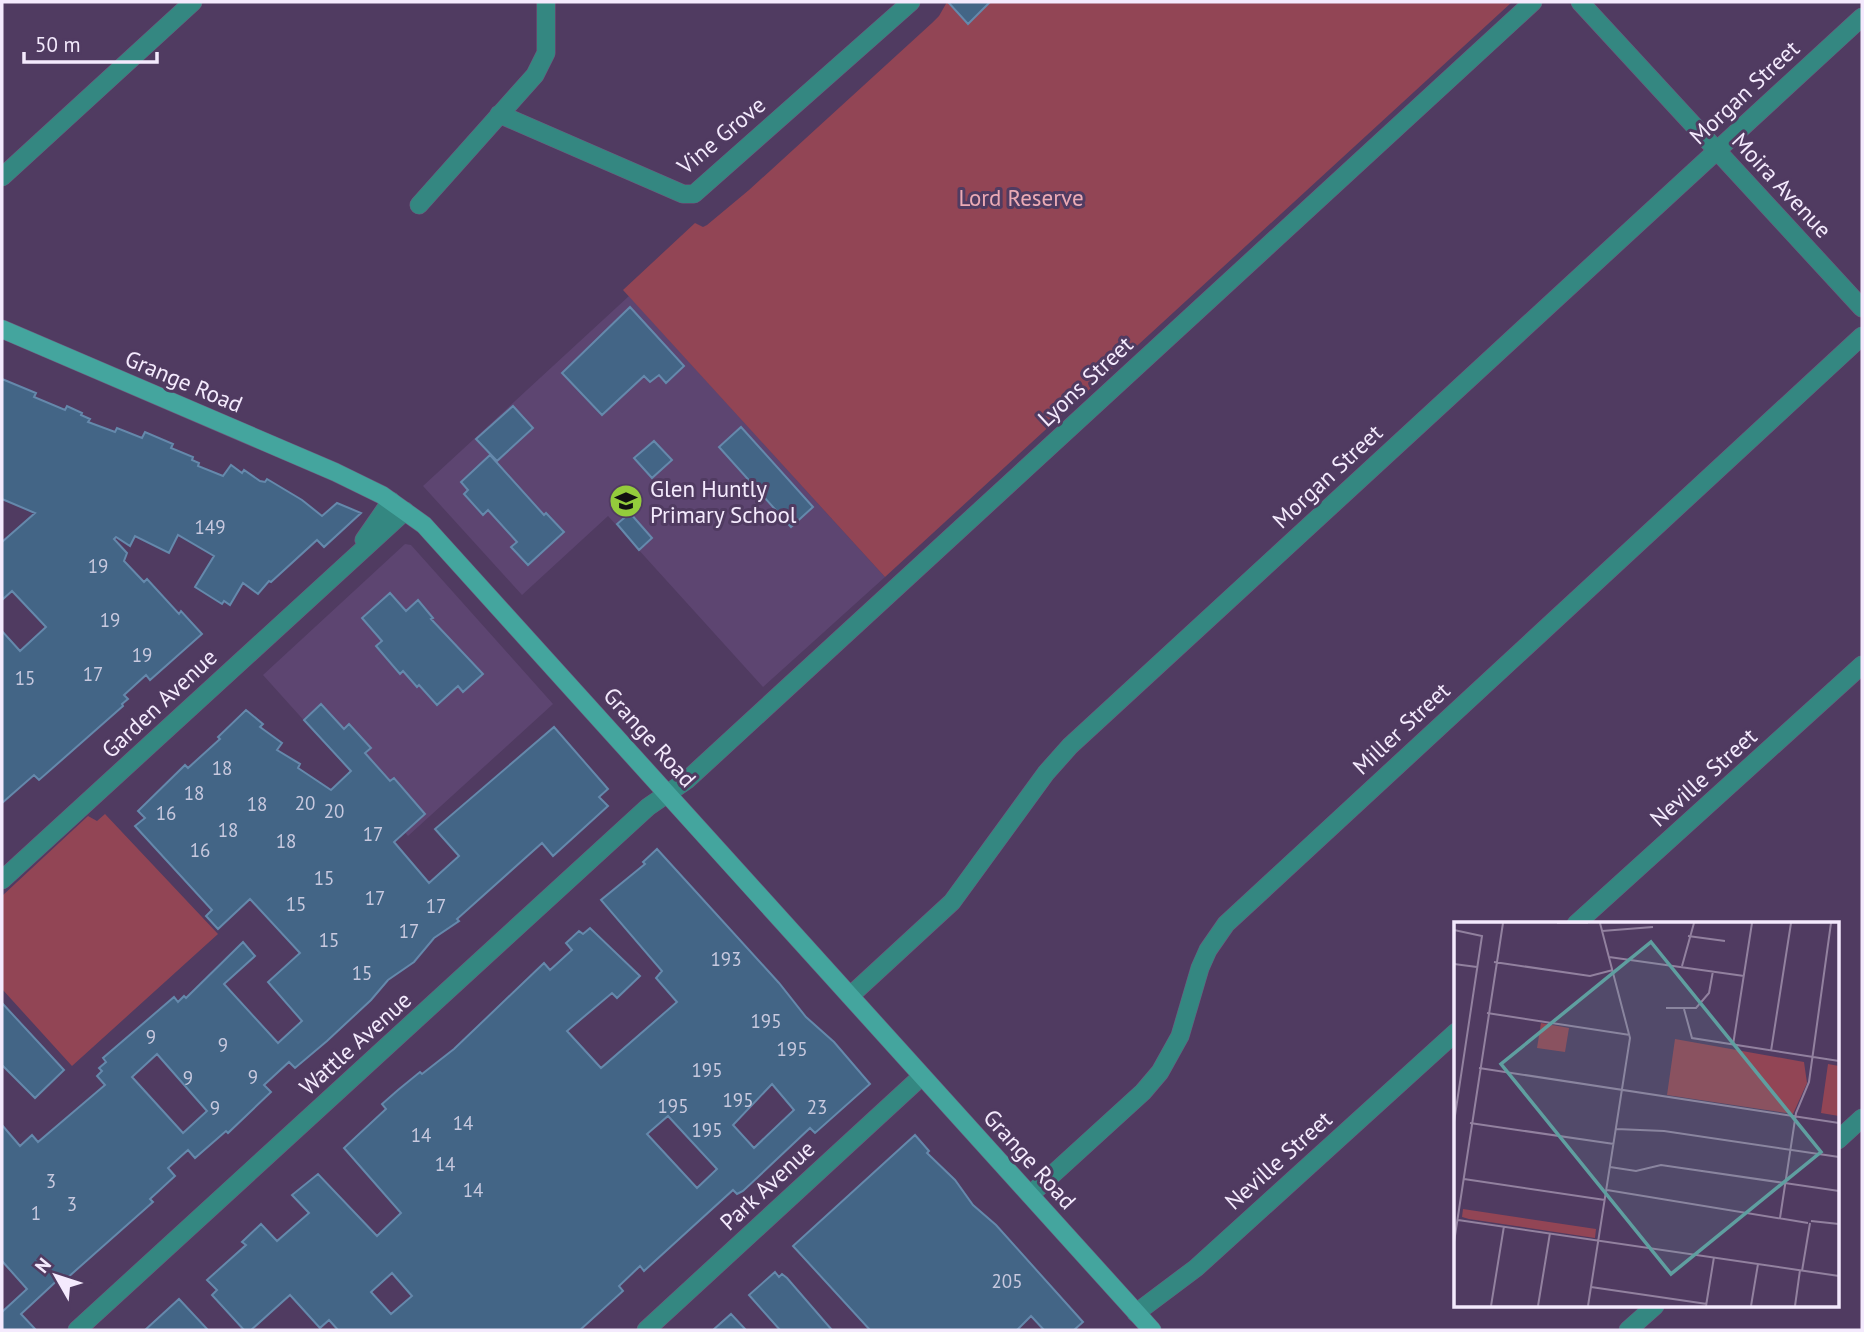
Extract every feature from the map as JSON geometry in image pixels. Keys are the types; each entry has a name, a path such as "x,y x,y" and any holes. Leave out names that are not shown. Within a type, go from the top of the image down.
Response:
{"main road":[{"name":"Grange Road","path":"2,329 335,472 398,506 446,548 1144,1322"}],"street":[{"path":"2,177 193,2"},
{"path":"419,205 536,75 546,53 546,2"},
{"name":"Vine Grove","path":"499,114 683,194 694,194 909,2"},
{"name":"Lyons Street","path":"668,793 687,780 1534,2"},
{"name":"Moira Avenue","path":"1580,2 1862,308"},
{"name":"Morgan Street","path":"850,996 952,902 1046,774 1070,746 1862,16"},
{"name":"Miller Street","path":"1030,1195 1143,1091 1160,1072 1180,1036 1199,968 1226,924 1862,336"},
{"name":"Garden Avenue","path":"2,880 349,560 398,506"},
{"name":"Neville Street","path":"1578,922 1862,665"},
{"name":"Wattle Avenue","path":"77,1330 649,807 668,793"},
{"name":"Neville Street","path":"1144,1322 1195,1268 1454,1034"},
{"name":"Park Avenue","path":"646,1330 922,1076"},
{"path":"1840,1138 1862,1118"},
{"path":"1628,1330 1653,1308"}],"shaded area":[{"name":"Glen Huntly Primary School","path":"629,296 885,577 763,687 608,516 522,595 423,486"},
{"path":"405,544 411,545 553,704 408,836 263,675"}],"green space":[{"name":"Lord Reserve","path":"947,2 1512,2 885,577 623,290 695,223 703,227 707,225 749,190 932,23"},
{"path":"105,814 218,934 72,1066 2,989 2,896 88,816 97,821"}],"building":[{"path":"948,2 990,2 968,24"},
{"path":"630,307 684,366 666,383 659,375 650,382 644,376 602,415 562,373"},
{"path":"2,379 36,393 34,397 65,410 67,406 82,413 81,415 90,419 88,422 115,432 117,428 142,438 145,432 173,444 171,448 193,457 192,460 199,463 198,466 223,476 231,465 260,481 265,482 267,479 302,500 322,516 337,503 361,513 324,547 317,540 269,581 258,594 243,583 230,605 224,601 222,604 195,587 214,556 178,535 169,553 135,536 130,546 116,537 114,539 127,553 124,561 144,582 147,579 179,614 181,611 202,634 150,680 146,675 124,695 128,699 123,706 39,780 34,775 2,803 2,631 20,651 46,627 12,591 2,600 2,542 35,513 2,499"},
{"path":"513,406 533,428 497,461 476,439"},
{"path":"741,427 813,507 791,527 719,447"},
{"path":"654,441 672,460 652,478 634,458"},
{"path":"490,455 544,515 546,513 564,532 528,565 511,547 517,542 488,510 483,515 464,494 468,490 461,482"},
{"path":"630,513 652,538 639,550 617,524"},
{"path":"390,593 406,611 418,600 433,618 431,619 483,674 463,692 458,686 437,705 403,671 400,674 376,646 382,641 362,618"},
{"path":"321,704 344,729 349,724 371,748 365,753 390,781 394,778 425,814 394,842 429,883 459,856 435,829 554,727 608,789 599,797 608,806 553,856 542,843 457,919 459,921 434,938 414,962 388,980 371,1000 327,1041 295,1068 289,1062 264,1085 271,1092 228,1133 226,1131 195,1158 188,1150 168,1168 175,1176 150,1199 153,1202 66,1279 63,1275 21,1314 36,1330 2,1330 2,1312 27,1289 2,1261 2,1125 20,1146 32,1135 38,1142 105,1085 97,1076 102,1071 99,1068 106,1062 103,1058 174,997 178,1002 184,996 186,998 243,942 255,956 224,984 278,1043 302,1021 268,982 300,953 250,899 218,929 206,916 212,910 135,826 145,818 138,811 185,765 188,768 220,739 218,737 246,710 263,724 260,727 282,743 277,750 300,764 298,768 331,790 351,771 304,720","holes":["157,1054 207,1111 183,1133 132,1077"]},
{"path":"657,849 779,983 806,1017 834,1042 870,1084 815,1133 810,1128 743,1191 737,1194 733,1190 644,1271 640,1266 619,1286 623,1291 580,1330 338,1330 329,1320 320,1328 290,1295 251,1330 244,1330 212,1295 217,1290 207,1280 246,1245 242,1242 261,1224 277,1241 309,1213 292,1195 318,1174 377,1236 401,1213 344,1148 386,1109 382,1104 420,1072 422,1074 454,1049 544,963 550,970 572,950 566,943 579,931 583,934 590,928 640,976 617,998 612,993 567,1031 601,1068 677,1002 656,978 662,971 601,900 645,864 643,862","holes":["772,1084 794,1110 754,1148 733,1125","668,1116 717,1169 697,1188 647,1134","392,1273 412,1296 391,1314 371,1292"]},
{"path":"2,1003 64,1070 35,1098 2,1065"},
{"path":"915,1135 929,1151 927,1153 955,1180 973,1205 996,1225 1083,1322 1074,1330 1044,1330 1031,1316 1017,1330 870,1330 793,1246"},
{"path":"775,1272 779,1277 782,1274 787,1278 832,1330 780,1330 749,1295"},
{"path":"179,1299 208,1330 145,1330"},
{"path":"731,1314 746,1330 713,1330"}],"place":[{"name":"Glen Huntly Primary School","path":"626,501"}]}
